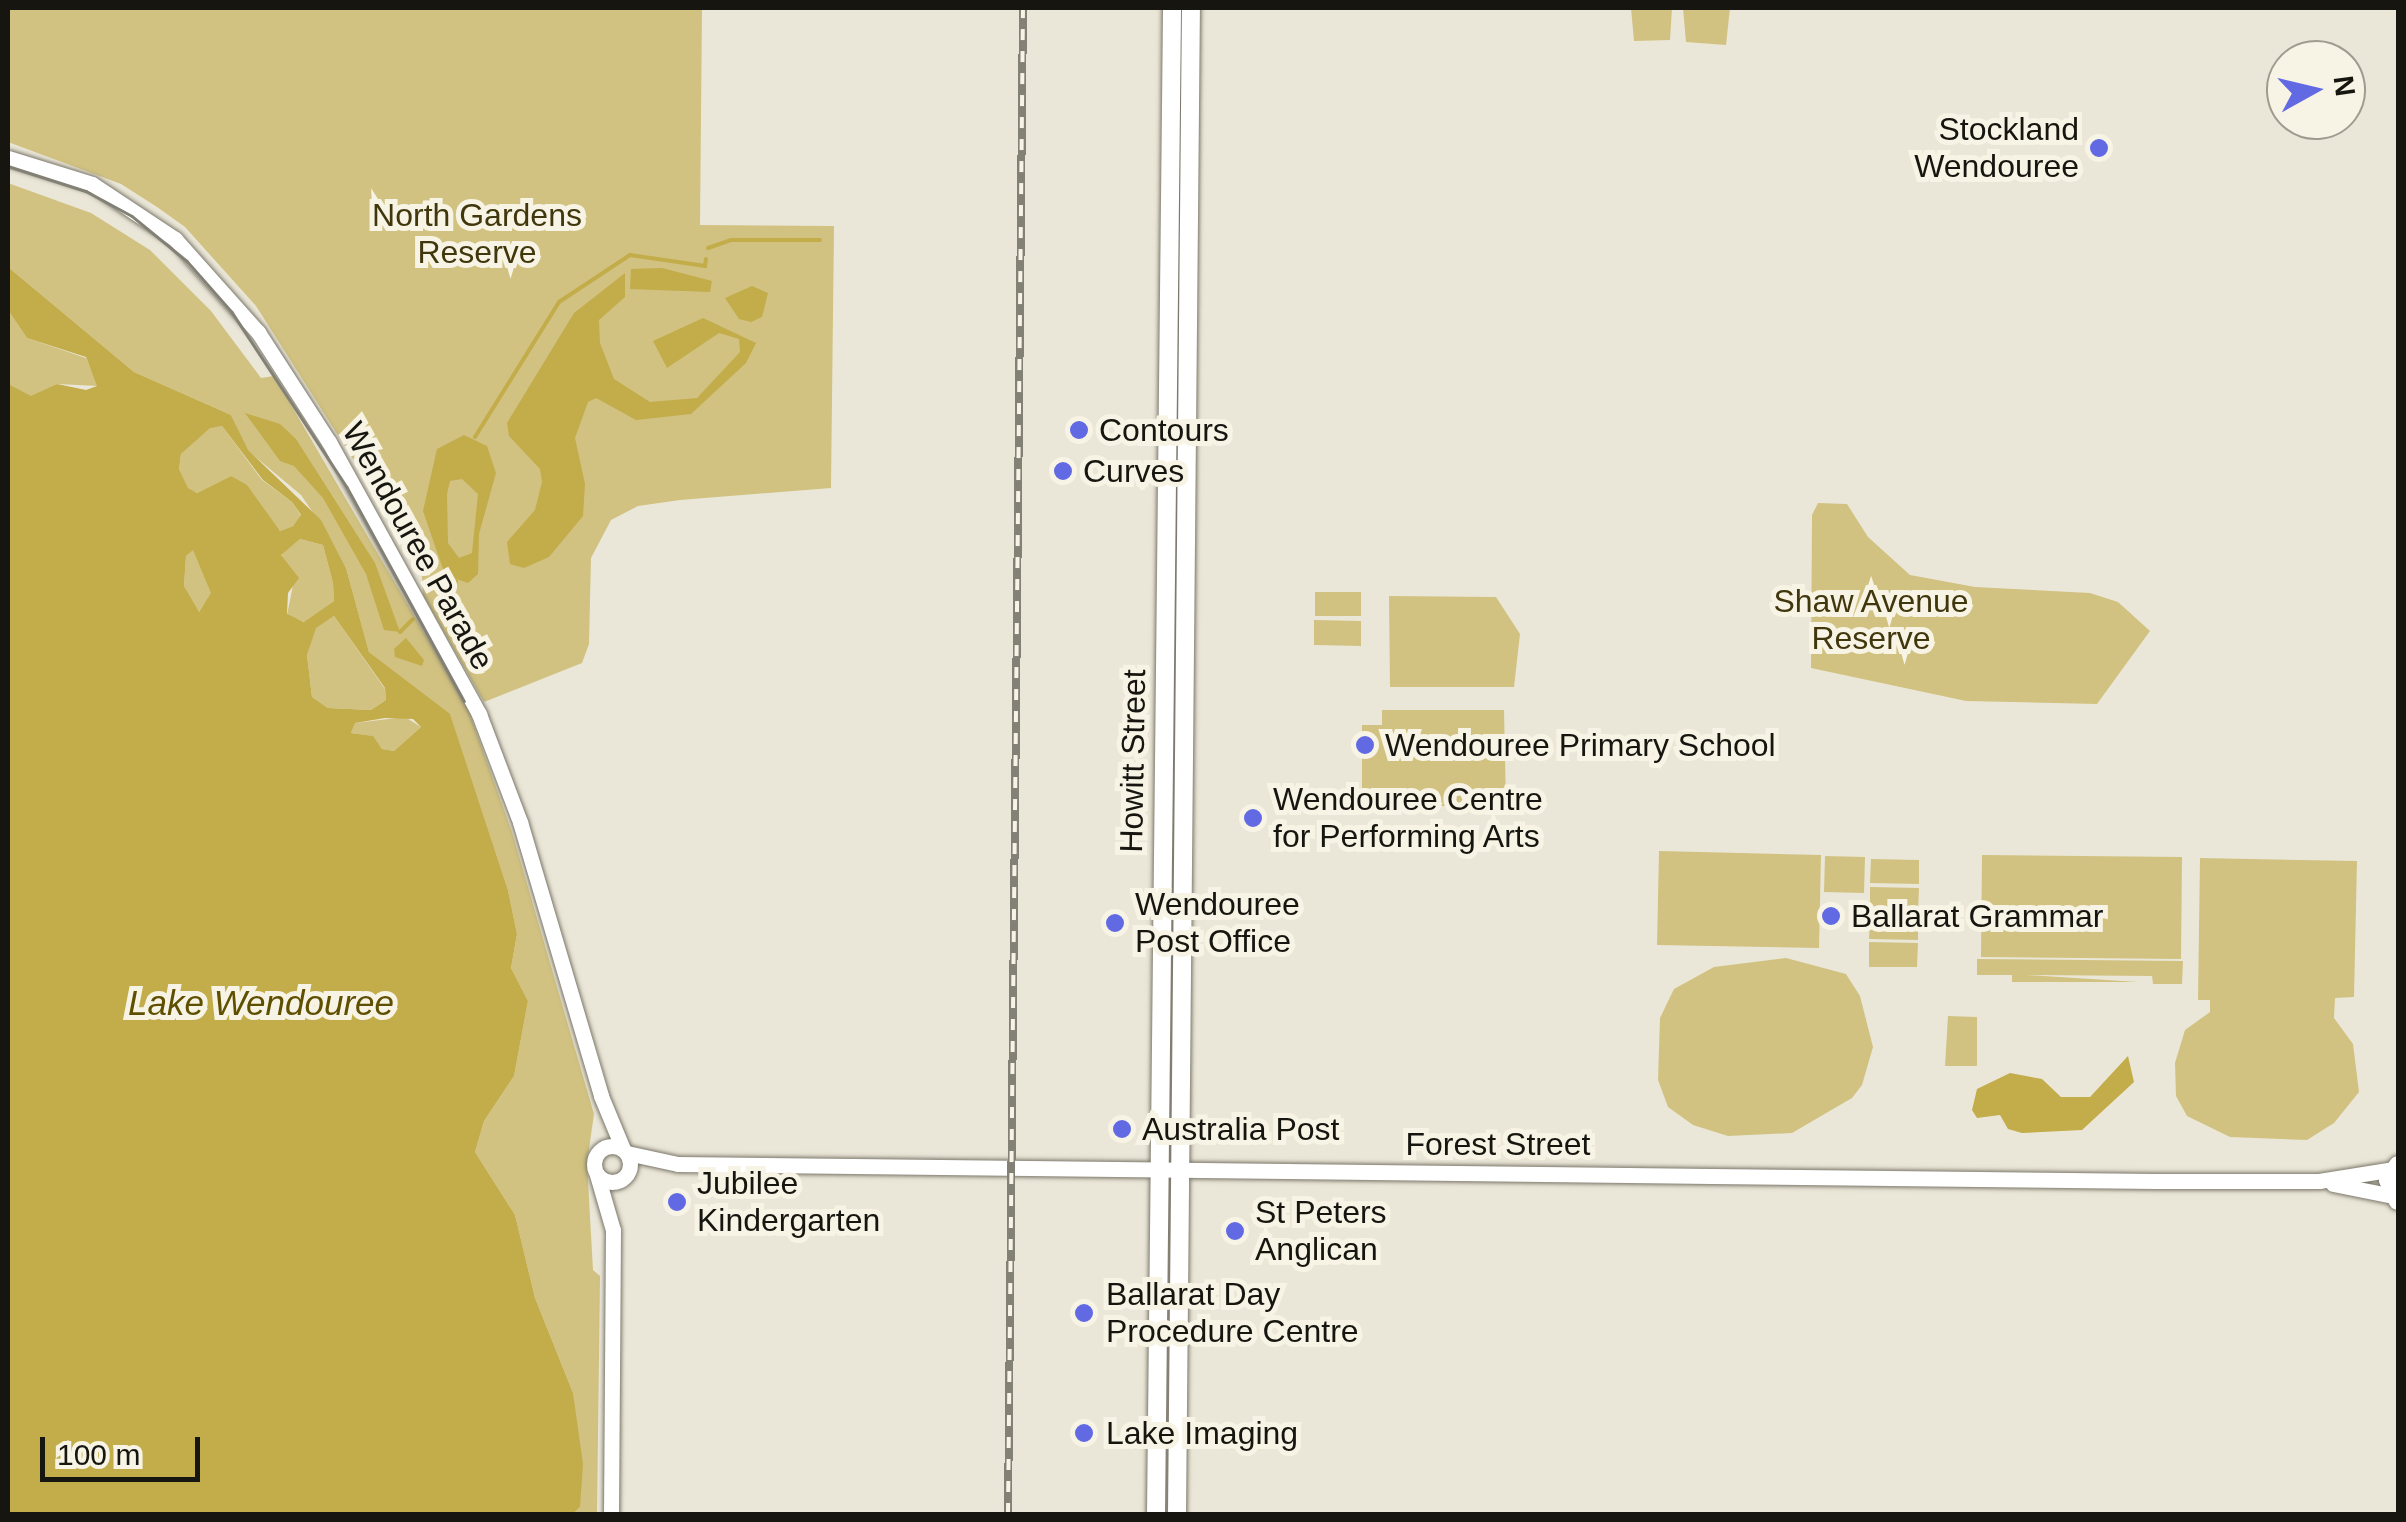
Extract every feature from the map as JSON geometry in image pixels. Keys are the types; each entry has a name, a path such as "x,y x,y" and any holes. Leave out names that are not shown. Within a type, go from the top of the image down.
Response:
{"main road":[{"name":"Howitt Street","path":"1172,8 1180,76 1181,961 1176,1514"},
{"name":"Howitt Street","path":"1180,76 1191,8"},
{"name":"Howitt Street","path":"1156,1514 1160,961 1179,228"},
{"path":"1160,961 1181,961"},
{"path":"2396,1167 2388,1180 2396,1201"}],"street":[{"name":"Wendouree Parade","path":"8,158 92,184 175,240 258,332 329,442 478,714 520,822 601,1096 625,1151"},
{"name":"Wendouree Parade","path":"597,1174 601,1096"},
{"name":"Forest Street","path":"599,1150 625,1151 678,1164 2319,1181 2396,1167"},
{"path":"610,1514 612,1230 624,1178 625,1151"},
{"name":"Forest Street","path":"624,1178 678,1164"},
{"path":"597,1174 608,1182 624,1178"},
{"path":"597,1174 612,1230"},
{"name":"Forest Street","path":"2319,1181 2396,1201"}],"green space":[{"name":"North Gardens Reserve","path":"8,8 702,8 700,225 834,226 831,488 638,506 611,520 591,558 589,644 582,663 484,702 423,595 422,577 384,508 256,306 185,227 157,207 121,184 8,142"},
{"path":"1631,8 1672,8 1670,40 1634,41"},
{"path":"1683,8 1730,8 1726,45 1686,42"},
{"path":"8,183 91,213 150,250 211,311 261,378 274,376 467,706 512,832 594,1114 587,1163 593,1270 600,1276 597,1514 573,1514 580,1507 573,1393 535,1298 515,1215 475,1152 484,1121 514,1076 528,1001 511,968 517,934 508,890 450,715 369,652 346,568 329,536 301,495 247,450 231,415 134,372 8,267"},
{"path":"8,310 27,338 86,358 98,386 57,384 32,397 10,387"},
{"path":"222,426 262,480 292,502 301,516 293,526 280,531 231,476 197,493 188,489 179,469 181,454 210,427"},
{"name":"Shaw Avenue Reserve","path":"1818,503 1847,504 1868,537 1910,575 1975,587 2090,593 2118,602 2150,631 2097,704 1966,701 1811,668 1812,515"},
{"path":"300,539 323,545 333,583 334,601 305,622 287,615 293,585 281,554"},
{"path":"193,549 212,593 198,613 184,586 186,556"},
{"path":"1315,592 1361,592 1361,616 1315,616"},
{"path":"1389,596 1496,597 1520,634 1514,687 1390,687"},
{"path":"334,616 385,689 386,700 371,710 328,708 312,697 307,655 315,628"},
{"path":"1314,620 1361,621 1361,646 1314,645"},
{"path":"1382,710 1504,710 1506,806 1436,806 1410,792 1362,792 1362,725 1382,725"},
{"path":"405,717 421,727 394,751 382,749 372,736 351,733 355,723"},
{"path":"1659,851 1821,855 1819,948 1657,945"},
{"path":"1982,855 2182,857 2181,959 1981,957"},
{"path":"1825,856 1865,857 1864,893 1824,892"},
{"path":"2200,858 2357,861 2354,997 2335,998 2334,1018 2353,1044 2359,1092 2334,1123 2307,1140 2230,1137 2187,1116 2176,1096 2175,1063 2185,1030 2210,1012 2210,1000 2198,1000"},
{"path":"1871,859 1919,860 1919,884 1870,883"},
{"path":"1870,887 1919,888 1918,912 1870,911"},
{"path":"1870,915 1918,915 1918,940 1869,939"},
{"path":"1869,942 1918,943 1917,967 1869,967"},
{"path":"1786,958 1846,974 1860,996 1873,1047 1862,1085 1852,1098 1792,1133 1728,1136 1693,1125 1668,1107 1658,1080 1660,1018 1674,989 1714,967"},
{"path":"1977,959 2183,961 2182,984 2153,984 2152,976 2027,975 2138,982 2012,982 2012,975 1977,975"},
{"path":"1948,1016 1977,1017 1977,1066 1945,1066"}],"water":[{"name":"Lake Wendouree","path":"8,267 134,372 231,415 248,450 321,520 346,568 369,652 450,714 508,890 517,934 511,968 528,1001 514,1076 484,1121 475,1152 515,1215 535,1298 573,1393 583,1464 580,1507 573,1514 8,1514 8,384 31,396 57,384 86,390 97,386 86,357 27,338 8,310","holes":["222,426 263,480 292,502 301,515 293,526 280,531 247,485 231,476 197,493 188,488 179,469 181,454 210,428","300,539 323,545 334,601 304,622 287,614 288,593 299,578 281,555","193,550 211,593 199,612 184,586 186,556","334,616 385,688 386,700 371,710 328,708 312,697 307,655 316,628","385,718 413,719 421,727 394,751 382,749 373,736 351,733 355,723"]},
{"path":"662,268 712,281 710,292 630,289 631,269"},
{"path":"625,273 625,297 599,320 600,343 614,379 650,402 697,398 740,352 739,339 719,333 667,368 653,341 703,318 756,343 746,363 691,414 636,420 596,398 588,402 575,438 585,484 583,516 549,557 524,568 510,564 507,542 535,510 542,482 540,469 509,436 507,423 574,313"},
{"path":"752,286 768,293 762,317 751,322 739,319 725,298"},
{"path":"245,413 280,424 296,439 375,563 400,632 384,630 366,574 323,498 294,466 280,461"},
{"path":"464,435 487,446 496,473 479,534 478,574 468,583 445,575 423,511 437,449","holes":["462,479 478,494 472,553 459,558 448,543 450,481"]},
{"path":"406,638 424,660 422,666 395,657 394,649"},
{"path":"2128,1056 2134,1082 2082,1130 2022,1133 2008,1129 2000,1115 1977,1118 1972,1110 1977,1089 2010,1073 2042,1079 2061,1097 2090,1097"}],"waterway":[{"path":"708,248 731,240 820,240"},
{"path":"475,437 559,302 630,255 705,266 706,259"},
{"path":"437,603 450,596 456,581"},
{"path":"400,632 413,619"}],"tram line":[{"path":"8,166 86,191 132,216 187,261 232,312 347,487 464,701"}],"railway":[{"path":"1008,1514 1023,8"}],"place":[{"name":"Stockland Wendouree","path":"2099,148"},
{"name":"Contours","path":"1079,430"},
{"name":"Curves","path":"1063,471"},
{"name":"Wendouree Primary School","path":"1365,745"},
{"name":"Wendouree Centre for Performing Arts","path":"1253,818"},
{"name":"Ballarat Grammar","path":"1831,916"},
{"name":"Wendouree Post Office","path":"1115,923"},
{"name":"Australia Post","path":"1122,1129"},
{"name":"Jubilee Kindergarten","path":"677,1202"},
{"name":"St Peters Anglican","path":"1235,1231"},
{"name":"Ballarat Day Procedure Centre","path":"1084,1313"},
{"name":"Lake Imaging","path":"1084,1433"}]}
